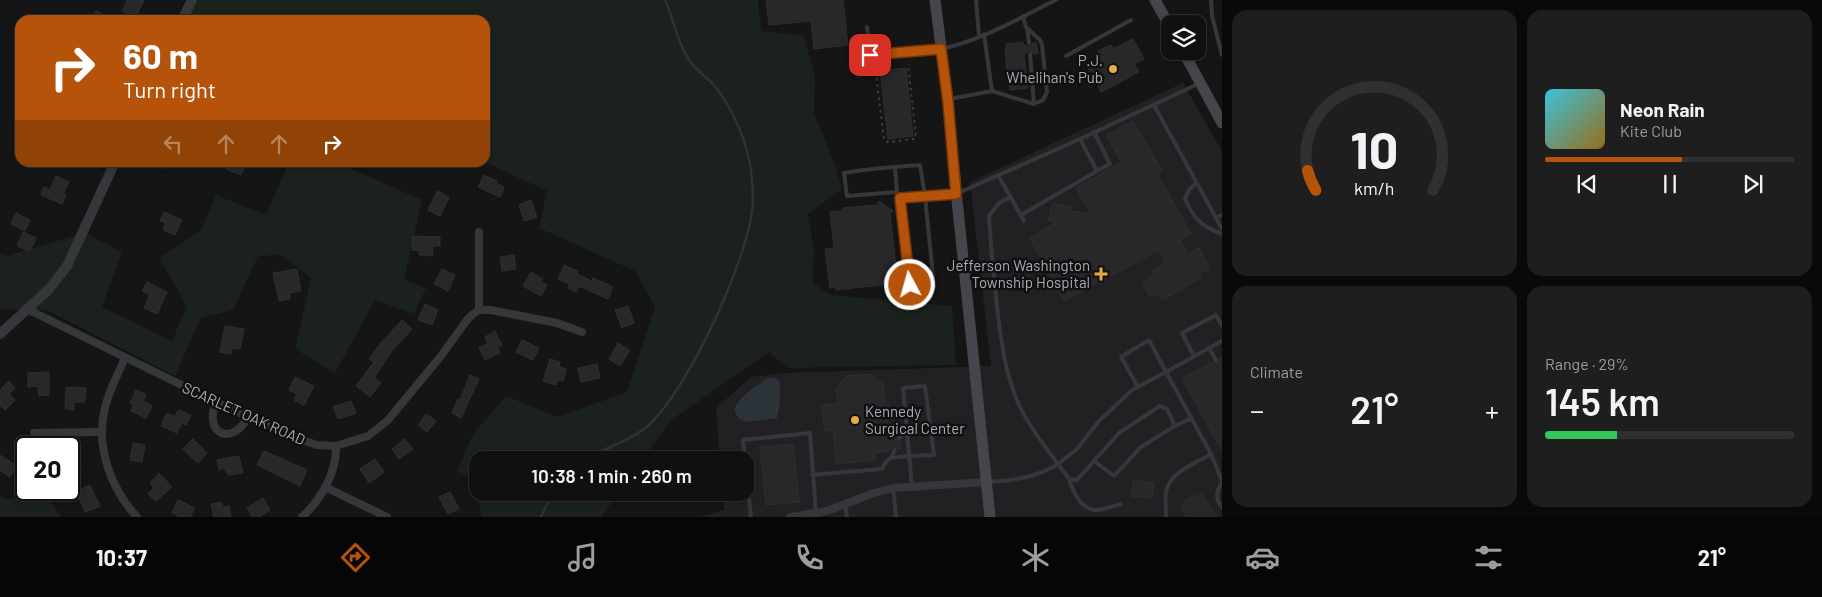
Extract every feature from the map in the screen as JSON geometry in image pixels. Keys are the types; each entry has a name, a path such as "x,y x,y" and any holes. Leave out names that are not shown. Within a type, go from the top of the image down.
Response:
{"main road":[{"path":"934,0 948,99 956,194 990,517"},
{"path":"1155,0 1163,15"},
{"path":"1188,60 1222,123"}],"street":[{"path":"184,15 192,0"},
{"path":"0,334 49,289 67,266 113,167"},
{"path":"479,232 480,310 491,310 557,323 582,332"},
{"name":"SCARLET OAK ROAD","path":"27,309 248,417 305,442 336,446 368,436 388,420 441,356 467,320 480,310"},
{"path":"125,358 105,407 101,432 113,480 124,502 138,517"},
{"path":"216,402 212,414 212,424 221,433 228,434 237,431 248,417"},
{"path":"34,433 101,432"},
{"path":"302,517 312,507 325,487 334,466 336,446"},
{"path":"790,517 816,513 893,488 986,482"},
{"path":"325,487 387,517"}],"lane":[{"path":"976,0 978,36"},
{"path":"860,56 941,49 984,34 1056,0"},
{"path":"1212,0 1212,16 1222,55"},
{"path":"1023,16 1029,43"},
{"path":"1066,56 1131,20"},
{"path":"948,99 992,91 1034,104 1041,102 1047,92 1040,40 1026,27"},
{"path":"868,28 870,55"},
{"path":"984,34 992,91"},
{"path":"1030,54 1034,104"},
{"path":"900,198 956,194 1200,83"},
{"path":"1154,105 1222,229"},
{"path":"1020,216 1110,164 1094,132"},
{"path":"1080,139 1097,171"},
{"path":"895,167 910,285 917,289 932,290 934,286 920,165 895,167 844,173 847,196 897,192"},
{"path":"998,176 1024,222"},
{"path":"1196,182 1189,190 1185,199 1190,211 1198,221 1222,234"},
{"path":"1010,197 1000,202 988,216 1005,361 1013,390 1020,408 1032,429 1069,479 1074,494 1086,507 1097,510 1121,504"},
{"path":"1216,218 1222,215"},
{"path":"1194,356 1182,334 1216,315 1222,326"},
{"path":"1138,387 1121,357 1149,340 1211,454 1222,482 1216,496 1222,507"},
{"path":"986,482 1028,478 1058,464 1077,449 1098,422 1112,408 1138,387 1222,341"},
{"path":"1209,348 1216,360"},
{"path":"891,458 909,457 934,455 925,386 903,388 909,457 912,487"},
{"path":"1069,479 1077,480 1119,433 1160,406 1167,409 1175,426"},
{"path":"1094,461 1114,476 1141,447 1192,418"},
{"path":"751,517 743,440 810,433 816,513"},
{"path":"899,438 907,433"},
{"path":"812,475 882,469 891,458 894,450"},
{"path":"1166,517 1166,494 1173,476 1211,454"},
{"path":"893,488 896,517"},
{"path":"845,504 847,517"}],"path":[{"path":"875,65 884,140 888,142 914,140 916,136 908,64"}],"shaded area":[{"path":"192,0 758,0 761,31 804,36 815,77 814,113 834,162 842,189 808,214 814,250 813,283 831,295 952,306 956,365 787,368 769,352 671,420 649,451 469,451 469,477 457,471 473,434 506,396 557,417 627,392 655,307 635,271 539,228 547,191 490,164 490,15 185,15"},
{"name":"Jefferson Washington Township Hospital","path":"1183,83 1222,151 1222,517 699,517 724,510 723,501 754,501 754,451 719,451 716,408 751,377 785,373 991,366 970,182"},
{"path":"155,167 170,167 162,170"},
{"path":"282,167 347,167 422,200 404,280 426,288 414,314 375,300 335,373 295,349 311,278 281,255 258,256 233,310 201,318 175,376 47,310 0,309 0,254 6,256 85,233 122,252 102,307 172,341 187,306 159,258 201,230 216,195 266,215 286,169"},
{"path":"768,378 775,378 780,382 780,403 777,418 747,422 739,419 734,410 736,405 748,392"},
{"path":"0,495 4,499 15,498 15,501 51,501 61,517 0,517"},
{"path":"479,501 613,501 601,517 481,517"}],"building":[{"path":"127,0 144,0 137,15 122,11"},
{"path":"766,0 843,0 848,45 814,49 811,21 769,25"},
{"path":"96,11 104,15 94,15"},
{"name":"P.J. Whelihan's Pub","path":"1133,39 1144,59 1134,64 1139,72 1101,92 1087,65 1101,57 1098,51 1111,45 1113,49"},
{"path":"1023,42 1023,44 1029,47 1036,42 1038,53 1034,54 1029,50 1024,55 1028,88 1010,90 1008,85 1006,44"},
{"path":"906,68 913,136 888,139 880,71"},
{"name":"Jefferson Washington Township Hospital","path":"1133,121 1162,170 1157,173 1191,234 1180,240 1188,254 1199,248 1210,268 1199,274 1201,278 1162,300 1158,293 1150,297 1142,282 1154,275 1152,271 1166,263 1159,250 1064,301 1030,238 1056,223 1048,220 1053,203 1071,207 1071,211 1091,214 1076,188 1121,162 1107,135"},
{"path":"227,167 245,167 241,175 226,169"},
{"path":"484,175 497,181 496,183 504,187 500,197 478,187"},
{"path":"56,176 69,182 63,194 66,195 62,204 41,195 44,187 50,190"},
{"path":"437,191 449,197 440,216 428,210"},
{"path":"531,200 537,217 524,221 519,205"},
{"path":"879,201 893,211 890,214 898,283 836,290 836,287 830,288 825,249 834,248 830,212 843,211 842,208 877,205"},
{"path":"164,212 182,220 175,235 163,230 166,223 160,221"},
{"path":"16,213 30,220 25,231 11,224"},
{"path":"23,232 36,238 30,251 17,246"},
{"path":"412,236 440,237 440,246 433,246 432,256 419,255 420,251 412,250"},
{"path":"514,255 516,269 502,271 500,257"},
{"path":"564,265 578,271 577,274 592,281 593,278 613,287 608,299 579,286 576,292 568,288 569,284 558,279"},
{"path":"297,269 301,291 289,293 290,299 279,301 273,273"},
{"path":"442,269 455,275 448,291 434,284"},
{"path":"531,272 543,279 541,281 547,285 541,296 523,286"},
{"path":"147,282 167,292 157,314 144,308 150,295 142,291"},
{"path":"425,304 438,310 432,325 418,320"},
{"path":"628,306 634,323 622,328 615,310"},
{"path":"402,320 412,329 392,351 374,378 381,383 370,397 356,386 374,362 369,359"},
{"path":"225,326 244,329 240,349 232,348 231,354 220,352"},
{"path":"495,331 502,345 497,347 500,353 485,360 479,348 488,343 485,337"},
{"path":"522,340 539,348 533,360 516,352"},
{"path":"618,343 630,350 620,366 609,359"},
{"path":"1222,357 1222,451 1182,378 1213,362 1217,363 1219,358"},
{"path":"550,359 560,362 559,367 566,369 563,381 558,380 556,385 543,381"},
{"path":"597,364 600,378 581,382 578,368"},
{"path":"49,372 49,395 39,396 38,386 28,387 28,373"},
{"name":"Kennedy Surgical Center","path":"871,374 883,383 885,404 888,404 890,411 886,411 888,429 898,428 899,434 895,439 900,442 901,450 894,446 890,451 875,453 876,460 836,464 833,430 825,431 821,405 838,403 836,389 846,376"},
{"path":"470,375 479,379 461,418 452,413 458,399 460,400"},
{"path":"295,377 314,386 304,405 294,400 297,394 289,390"},
{"path":"9,381 15,388 9,394 15,400 5,410 0,405 0,390"},
{"path":"66,387 86,388 85,402 74,402 74,410 65,409"},
{"path":"136,390 146,395 143,401 152,406 146,418 131,411 133,405 130,403"},
{"path":"351,401 356,413 338,419 333,407"},
{"path":"178,410 191,415 186,425 182,423 177,433 161,426 167,413 175,417"},
{"path":"426,414 436,421 427,432 418,425"},
{"path":"193,439 207,453 198,463 183,449"},
{"path":"405,439 413,449 399,459 392,449"},
{"path":"133,443 145,445 142,462 130,460"},
{"path":"793,444 799,502 766,505 760,447"},
{"path":"264,451 307,470 300,486 257,465"},
{"path":"0,455 15,465 15,469 10,477 0,470"},
{"path":"239,456 243,473 228,475 224,468 219,470 217,460"},
{"path":"375,459 384,472 369,483 360,469"},
{"path":"159,473 172,487 156,501 148,494 154,488 150,483"},
{"path":"1134,480 1154,483 1152,498 1131,496"},
{"path":"90,485 100,506 85,512 80,500 80,489"},
{"path":"450,492 459,509 448,514 439,497"},
{"path":"1202,494 1217,517 1187,517 1181,507 1185,504 1184,501 1195,495 1197,498"},
{"path":"263,498 270,510 259,517 252,517 247,508"},
{"path":"178,500 195,508 190,517 180,517 172,513"},
{"path":"221,502 223,507 229,506 231,517 214,517 211,504"}],"waterway":[{"path":"602,451 626,440 649,425 665,407 681,383 713,325 726,294 747,235 752,212 753,192 750,165 739,129 719,92 688,58 679,40 665,0"},
{"path":"541,517 549,501"}],"place":[{"name":"P.J. Whelihan's Pub","path":"1113,69"},
{"name":"Jefferson Washington Township Hospital","path":"1101,274"},
{"name":"Kennedy Surgical Center","path":"855,420"}],"route":[{"path":"870,55 941,49 948,102 956,194 900,198 910,285"}]}
